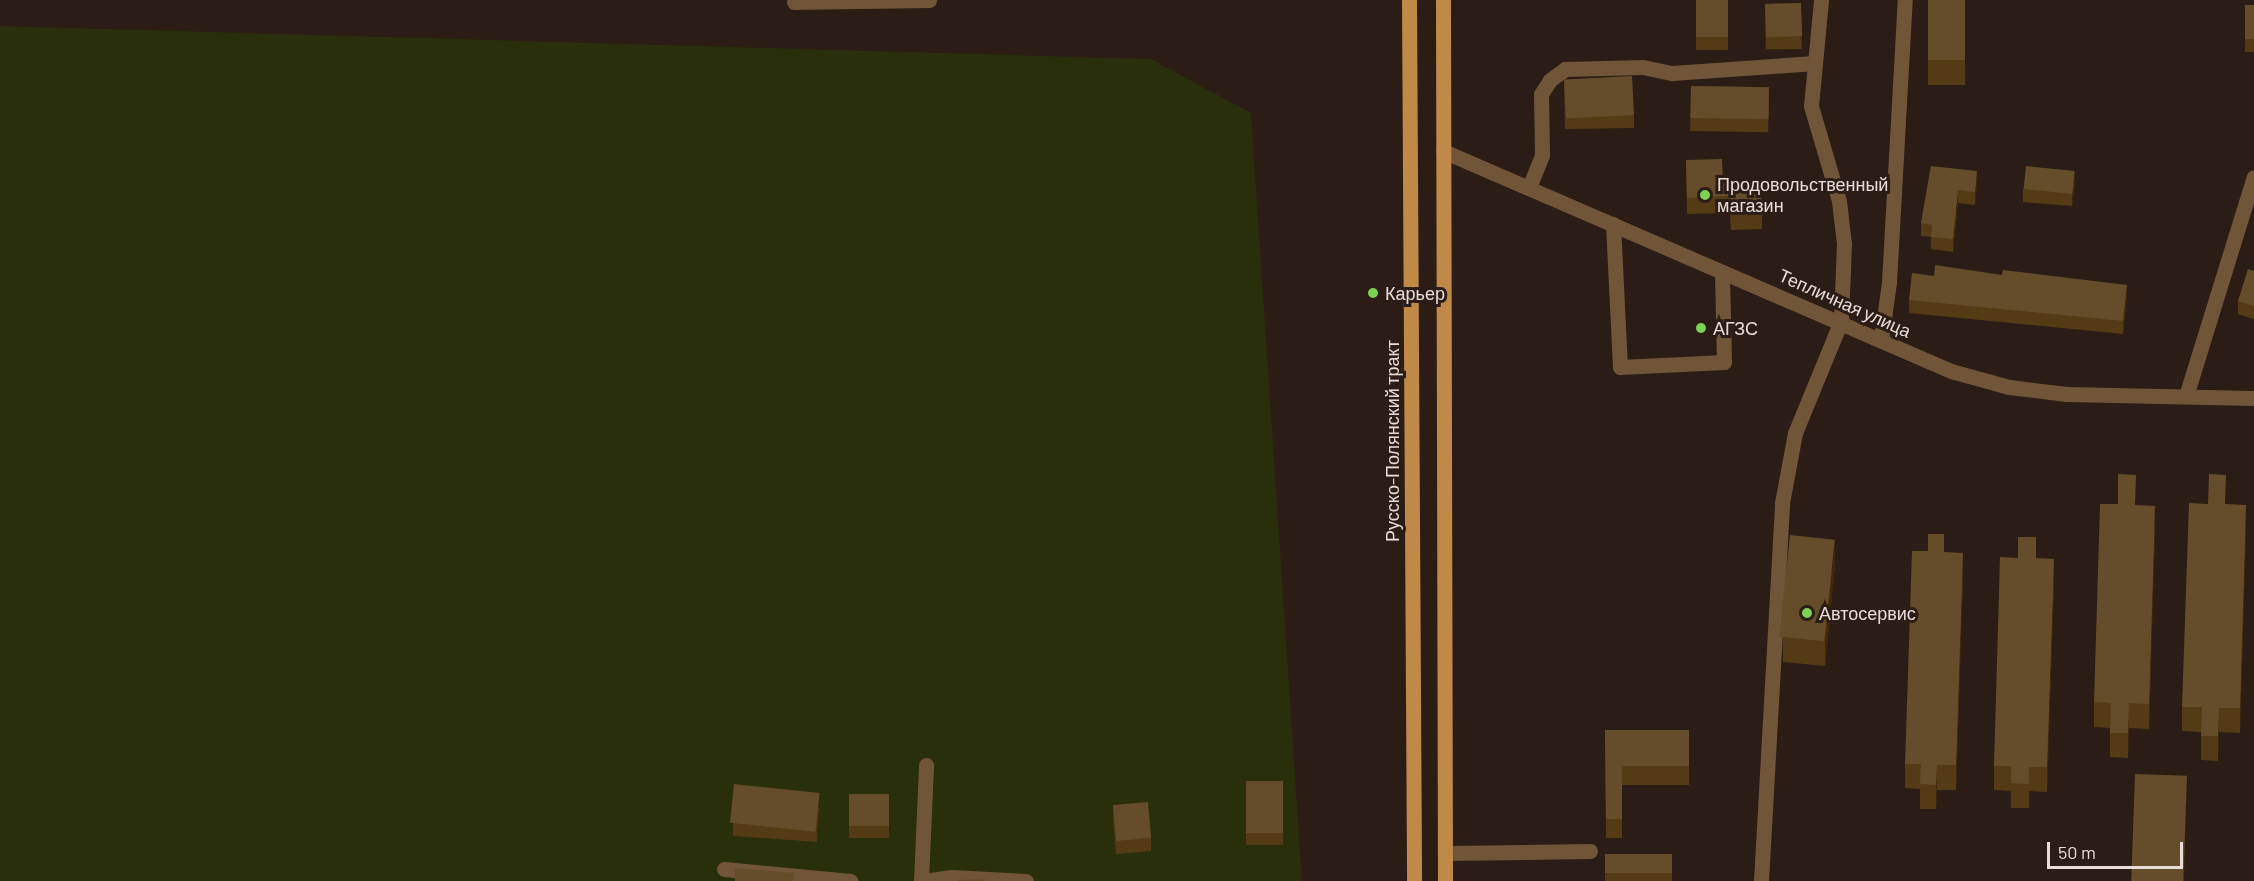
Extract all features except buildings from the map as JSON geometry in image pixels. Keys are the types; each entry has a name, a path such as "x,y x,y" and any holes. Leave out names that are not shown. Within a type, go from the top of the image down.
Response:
{"main road":[{"name":"Русско-Полянский тракт","path":"1409,0 1414,881"},
{"path":"1443,0 1445,881"}],"street":[{"path":"794,2 929,0"},
{"path":"1761,881 1782,503 1795,433 1841,321 1844,244 1839,201 1811,106 1821,0"},
{"path":"1881,340 1889,282 1905,0"},
{"path":"1530,185 1542,155 1541,94 1550,80 1565,69 1643,67 1672,73 1815,63"},
{"name":"Тепличная улица","path":"1443,151 1530,185 1722,272 1951,370 2008,387 2067,394 2254,398"},
{"path":"2186,396 2254,177"},
{"path":"1613,224 1620,367 1724,362 1722,272"},
{"path":"926,765 922,881 952,877 1026,881"},
{"path":"1445,853 1590,851"},
{"path":"724,869 850,881"}],"green space":[{"path":"0,26 1151,59 1251,113 1302,881 0,881"}],"place":[{"name":"Продовольственный магазин","path":"1705,195"},
{"name":"Карьер","path":"1373,293"},
{"name":"АГЗС","path":"1701,328"},
{"name":"Автосервис","path":"1807,613"}]}
